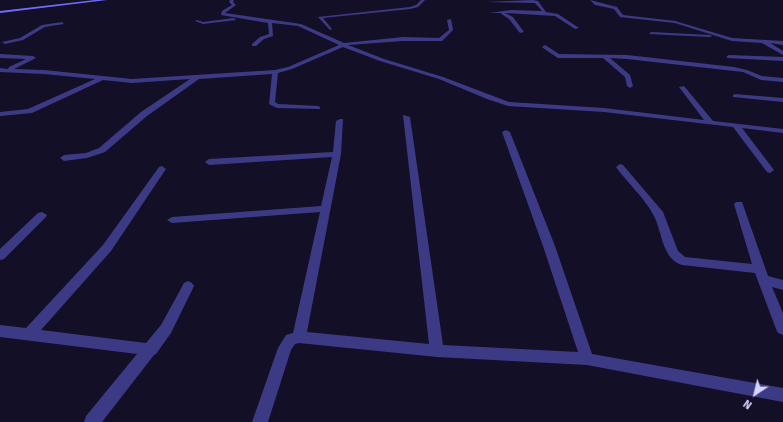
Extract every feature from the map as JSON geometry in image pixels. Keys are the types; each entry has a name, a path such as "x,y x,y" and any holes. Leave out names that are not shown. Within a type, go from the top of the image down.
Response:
{"main road":[{"path":"0,12 105,0"}],"street":[{"path":"232,0 231,2 233,6 223,13 242,18 300,25 342,45 382,60 441,78 489,98 508,104 604,110 783,131"},
{"path":"330,29 320,17 410,8 417,6 423,0"},
{"path":"592,0 596,4 616,8 622,16 671,21 718,36"},
{"path":"487,2 536,1 546,13"},
{"path":"501,12 511,18 522,32"},
{"path":"491,13 546,13 556,15 577,28"},
{"path":"196,21 204,23 242,18"},
{"path":"3,70 44,72 100,79 132,81 275,72 290,68 342,45 395,39 440,40 451,30 449,20"},
{"path":"254,45 262,38 271,35 270,21"},
{"path":"3,42 21,39 44,26 62,23"},
{"path":"651,34 718,36 783,43"},
{"path":"0,46 7,43 3,42"},
{"path":"764,42 783,53"},
{"path":"545,47 556,56 636,58 734,69 745,71 761,78 783,80"},
{"path":"0,56 33,58 3,70"},
{"path":"604,56 628,76 630,86"},
{"path":"730,57 783,59"},
{"path":"275,72 270,103 277,106 318,108"},
{"path":"64,158 87,155 102,150 139,118 197,77"},
{"path":"0,114 29,111 100,79"},
{"path":"682,87 710,122"},
{"path":"735,96 783,100"},
{"path":"406,117 438,351"},
{"path":"299,337 337,154 340,121"},
{"path":"735,125 770,170"},
{"path":"506,132 549,246 587,359"},
{"path":"209,162 337,154"},
{"path":"620,167 659,214 673,253 677,258 688,262 761,274 783,285"},
{"path":"28,335 107,248 162,169"},
{"path":"739,204 761,274 783,329"},
{"path":"172,220 325,208"},
{"path":"0,256 42,215"},
{"path":"92,422 151,350 166,329 188,286"},
{"path":"0,331 151,350"},
{"path":"260,421 285,348 291,339 299,337 438,351 587,359 783,395"}]}
